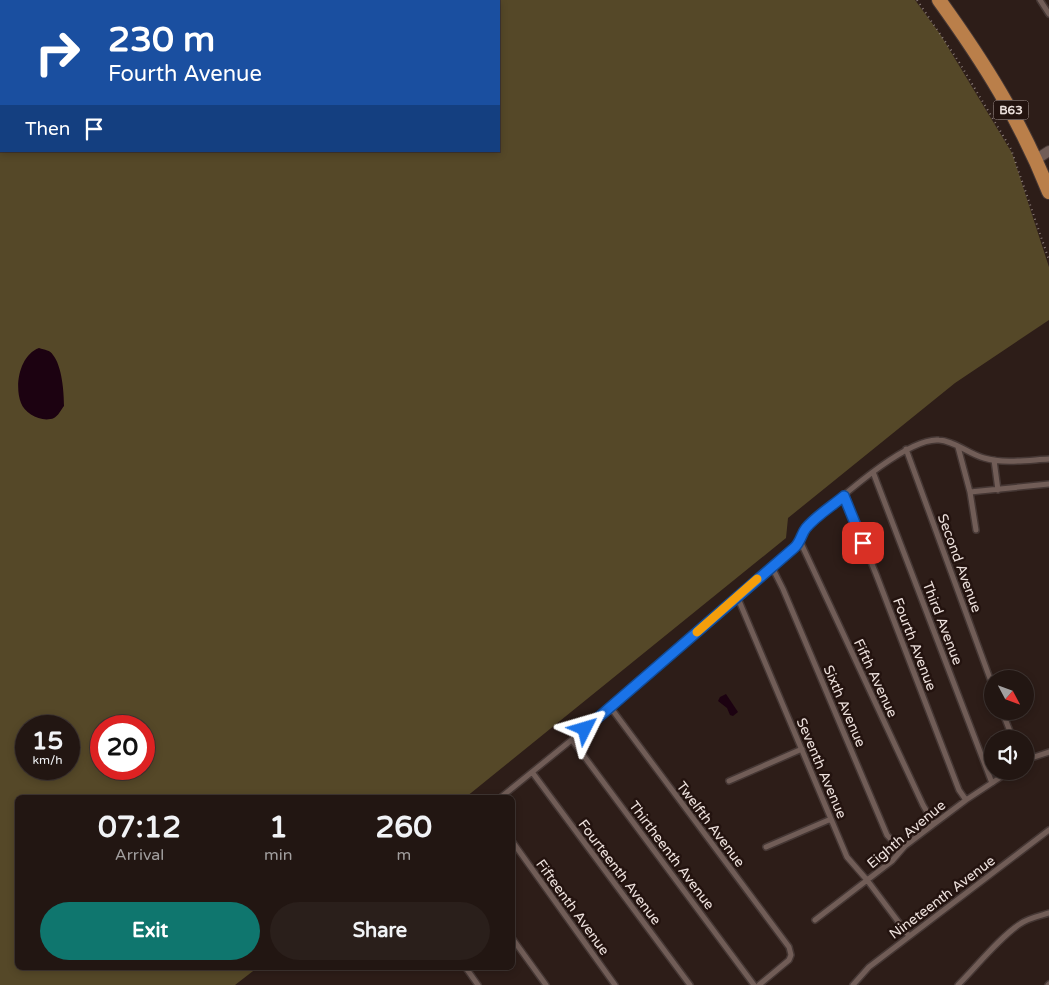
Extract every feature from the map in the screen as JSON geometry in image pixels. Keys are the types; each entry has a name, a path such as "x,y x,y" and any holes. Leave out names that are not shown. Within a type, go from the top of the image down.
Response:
{"main road":[{"name":"B63","path":"938,0 998,86 1018,122 1049,192"}],"street":[{"path":"1035,160 1049,151"}],"lane":[{"path":"1040,0 1049,14"},
{"path":"504,795 611,708 794,548 810,524 873,472 906,449 920,442 938,440 945,441 973,455 994,460 1049,459"},
{"path":"958,447 970,492 976,530"},
{"name":"Second Avenue","path":"906,449 987,670"},
{"path":"994,460 998,490"},
{"name":"Third Avenue","path":"873,472 992,783"},
{"path":"970,492 1049,484"},
{"name":"Fourth Avenue","path":"844,496 876,574 958,790 966,800"},
{"name":"Fifth Avenue","path":"800,541 923,805 934,824"},
{"name":"Sixth Avenue","path":"772,567 887,834 901,850"},
{"name":"Seventh Avenue","path":"737,596 847,857 867,880 909,936"},
{"name":"Twelfth Avenue","path":"611,708 789,947 791,955 789,960 759,985"},
{"name":"Thirtheenth Avenue","path":"572,740 754,985"},
{"path":"729,781 802,749"},
{"path":"1034,757 1049,752"},
{"name":"Fourteenth Avenue","path":"532,772 690,985"},
{"name":"Eighth Avenue","path":"815,920 892,862 901,850 934,824 996,780"},
{"path":"766,846 831,819"},
{"name":"Nineteenth Avenue","path":"853,985 869,967 1049,831"},
{"name":"Fifteenth Avenue","path":"515,845 615,985"},
{"path":"958,985 1015,928 1032,918 1049,913"},
{"path":"515,942 546,985"},
{"path":"467,970 478,985"}],"path":[{"path":"917,0 959,62 1011,149 1049,260"}],"shaded area":[{"path":"500,0 915,0 940,34 1012,153 1049,267 1049,320 955,383 788,518 786,538 468,795 15,795 15,970 254,970 235,985 0,985 0,152 500,152"},
{"path":"39,348 52,353 59,366 62,379 64,406 57,416 49,419 39,418 26,411 19,396 20,371 27,357"},
{"path":"726,694 738,712 733,716 718,701 720,697"}],"slow traffic":[{"path":"697,632 757,579"}],"route":[{"path":"585,729 799,544 806,528 844,496 863,543"}]}
